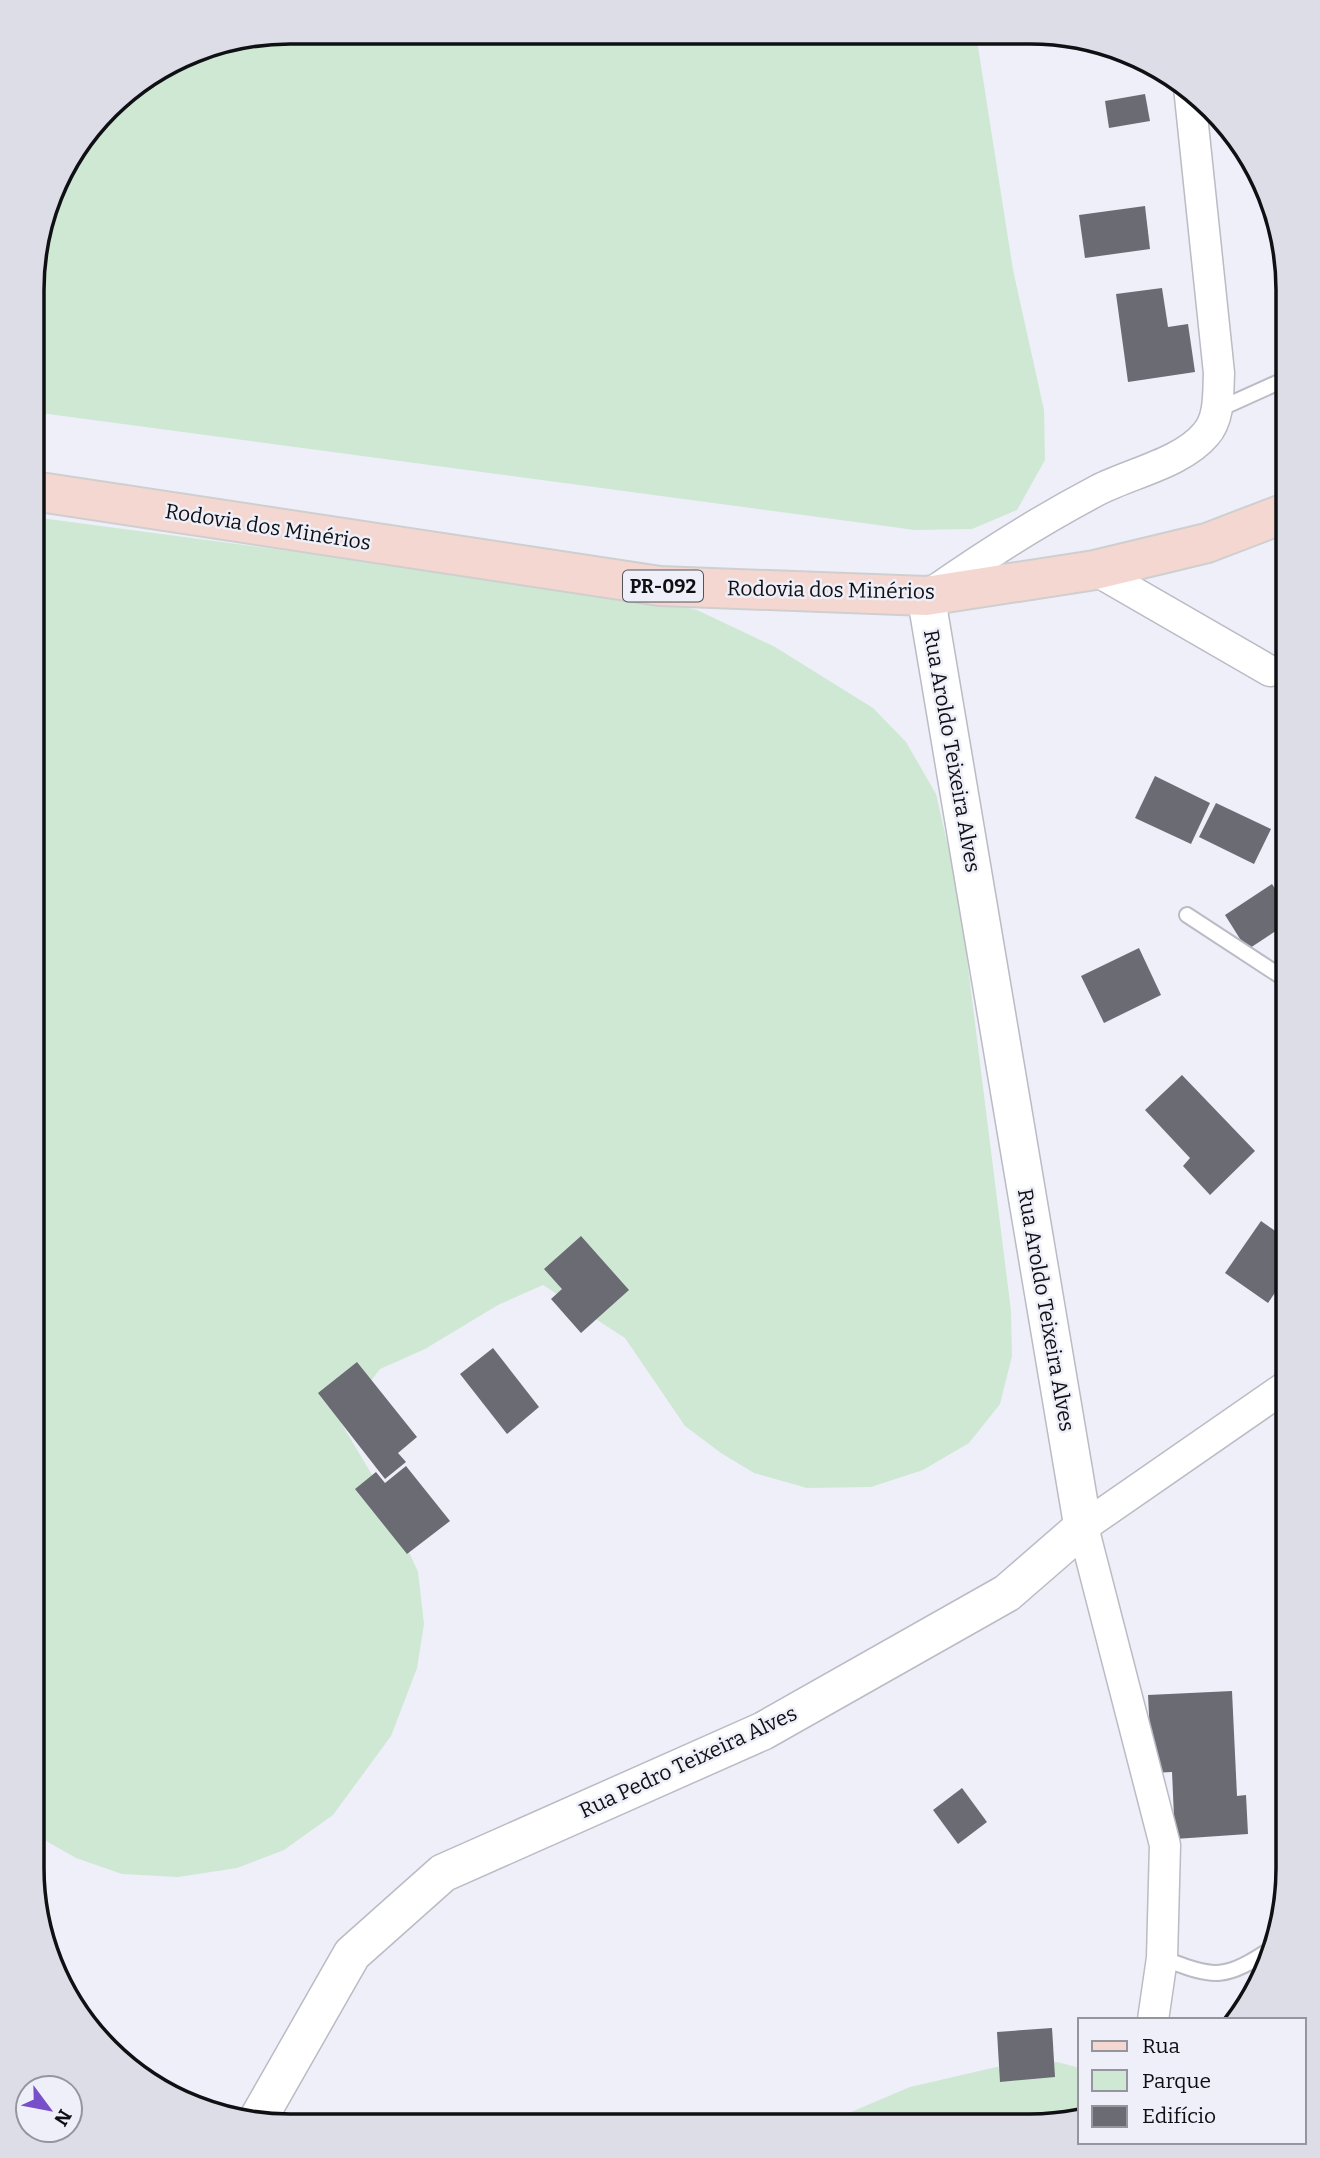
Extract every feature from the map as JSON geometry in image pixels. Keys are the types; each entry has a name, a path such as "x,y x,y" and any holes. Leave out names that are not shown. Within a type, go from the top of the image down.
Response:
{"main road":[{"name":"Rodovia dos Minérios","path":"44,493 660,586 926,596 1095,570 1207,543 1276,517"}],"street":[{"path":"926,596 999,546 1088,496 1189,450 1208,433 1217,410 1219,373 1191,104"},
{"path":"1095,570 1270,671"},
{"name":"Rua Aroldo Teixeira Alves","path":"926,596 1083,1527 1165,1845 1162,1958 1153,2018"},
{"name":"Rua Pedro Teixeira Alves","path":"262,2113 352,1954 443,1873 763,1731 1007,1593 1083,1527 1276,1393"}],"lane":[{"path":"1217,410 1276,384"},
{"path":"1187,915 1276,973"},
{"path":"1162,1958 1200,1973 1227,1974 1259,1957"}],"green space":[{"path":"274,44 978,44 1013,270 1044,410 1045,460 1017,510 972,529 915,530 44,413 44,274 48,242 57,211 69,181 85,153 128,105 153,85 181,69 242,48"},
{"path":"44,518 639,597 697,610 775,647 873,708 906,742 936,794 959,895 1011,1311 1012,1356 1000,1404 969,1443 923,1470 871,1487 807,1488 754,1473 685,1426 625,1338 543,1285 498,1305 425,1349 380,1369 340,1421 381,1490 418,1572 424,1624 417,1668 391,1736 333,1815 284,1850 237,1868 178,1877 122,1874 76,1858 44,1840"},
{"path":"1057,2062 1078,2067 1078,2110 1046,2114 846,2114 910,2087 1005,2065"}],"building":[{"path":"1145,94 1150,121 1109,128 1105,101"},
{"path":"1145,206 1150,249 1085,258 1079,215"},
{"path":"1162,288 1168,327 1188,324 1195,372 1128,382 1116,294"},
{"path":"1155,776 1210,803 1191,844 1135,818"},
{"path":"1216,803 1271,829 1254,864 1199,837"},
{"path":"1272,884 1276,890 1276,931 1247,950 1225,915"},
{"path":"1139,948 1161,995 1104,1023 1081,976"},
{"path":"1182,1075 1255,1151 1210,1195 1183,1166 1190,1158 1145,1110"},
{"path":"1261,1221 1276,1232 1276,1291 1268,1303 1225,1273"},
{"path":"581,1236 629,1290 581,1333 551,1299 562,1289 544,1269"},
{"path":"493,1348 539,1407 507,1434 460,1374"},
{"path":"357,1362 417,1437 398,1453 406,1462 385,1479 318,1393"},
{"path":"406,1466 450,1521 407,1554 355,1489 376,1472 385,1483"},
{"path":"1232,1691 1237,1796 1246,1795 1248,1834 1175,1839 1172,1772 1152,1773 1148,1695"},
{"path":"962,1788 987,1822 958,1844 933,1810"},
{"path":"1052,2028 1055,2077 1000,2082 997,2032"}]}
